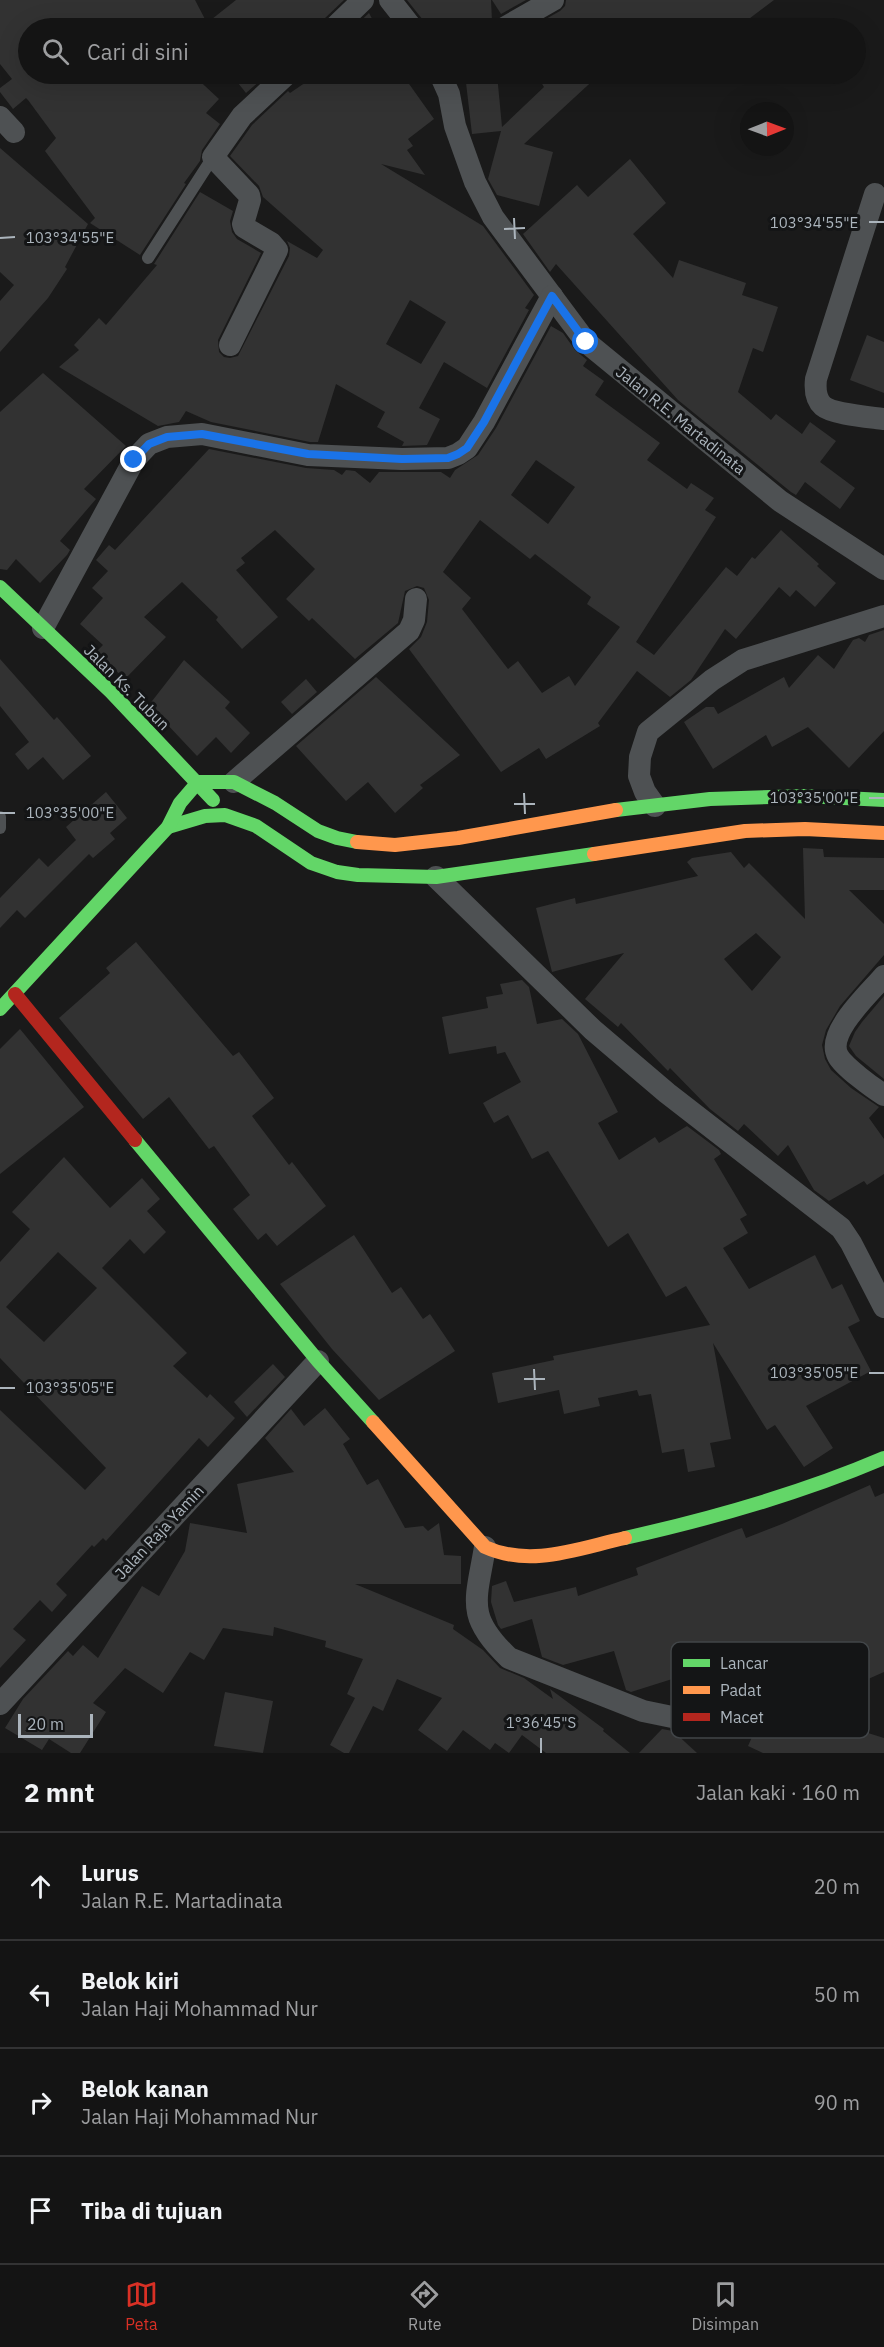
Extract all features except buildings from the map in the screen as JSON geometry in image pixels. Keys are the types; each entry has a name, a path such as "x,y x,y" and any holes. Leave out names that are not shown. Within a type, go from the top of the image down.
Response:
{"street":[{"path":"344,18 363,0"},
{"path":"390,0 404,18"},
{"path":"522,18 553,0"},
{"path":"230,345 277,250 271,243 243,227 250,200 249,195 213,157 242,116 276,84"},
{"name":"Jalan R.E. Martadinata","path":"444,84 449,94 455,126 474,182 493,217 586,342 780,501 884,569"},
{"path":"875,194 815,388 816,396 823,406 832,410 884,419"},
{"path":"43,628 134,460 149,444 167,437 202,434 308,454 402,459 448,458 467,448 484,422 552,296"},
{"name":"Jalan Ks. Tubun","path":"0,587 111,692 198,783 225,815"},
{"path":"234,782 409,630 414,620 416,599"},
{"path":"655,806 645,792 639,776 640,757 648,732 712,680 743,660 884,616"},
{"path":"0,1009 168,827 174,809 198,783 234,782 274,803 318,831 337,838 363,843 395,844 458,838 606,811 710,799 805,813 884,833"},
{"path":"168,827 205,816 225,815 256,826 311,862 337,872 358,875 436,877 745,831 805,813 884,800"},
{"path":"436,877 593,1030 667,1093 841,1228 884,1307"},
{"path":"884,976 843,1024 835,1043 838,1058 884,1095"},
{"path":"15,994 318,1361 485,1547 504,1556 522,1559 539,1557 717,1518 842,1478 884,1458"},
{"name":"Jalan Raja Yamin","path":"0,1704 318,1361"},
{"path":"485,1547 477,1598 477,1614 495,1645 508,1658 657,1716 671,1717"}],"lane":[{"path":"148,258 213,157"},
{"path":"0,817 0,828"}],"traffic: fast":[{"path":"0,587 111,692 213,800"},
{"path":"0,1009 168,827 180,803 198,782 234,782 275,803 318,831 357,842"},
{"path":"616,810 710,799 804,796 884,800"},
{"path":"168,827 205,816 225,815 256,826 311,863 337,872 358,875 436,877 594,854"},
{"path":"135,1140 318,1361 373,1422"},
{"path":"625,1538 756,1504 821,1483 884,1458"}],"traffic: slow":[{"path":"357,842 395,845 458,838 616,810"},
{"path":"594,854 745,831 805,829 884,833"},
{"path":"373,1422 485,1547 502,1553 537,1556 573,1551 625,1538"}],"traffic: jam":[{"path":"15,994 135,1140"}],"route":[{"path":"134,460 149,444 167,437 202,434 308,454 402,459 448,458 467,448 484,422 552,296 586,342"}]}
